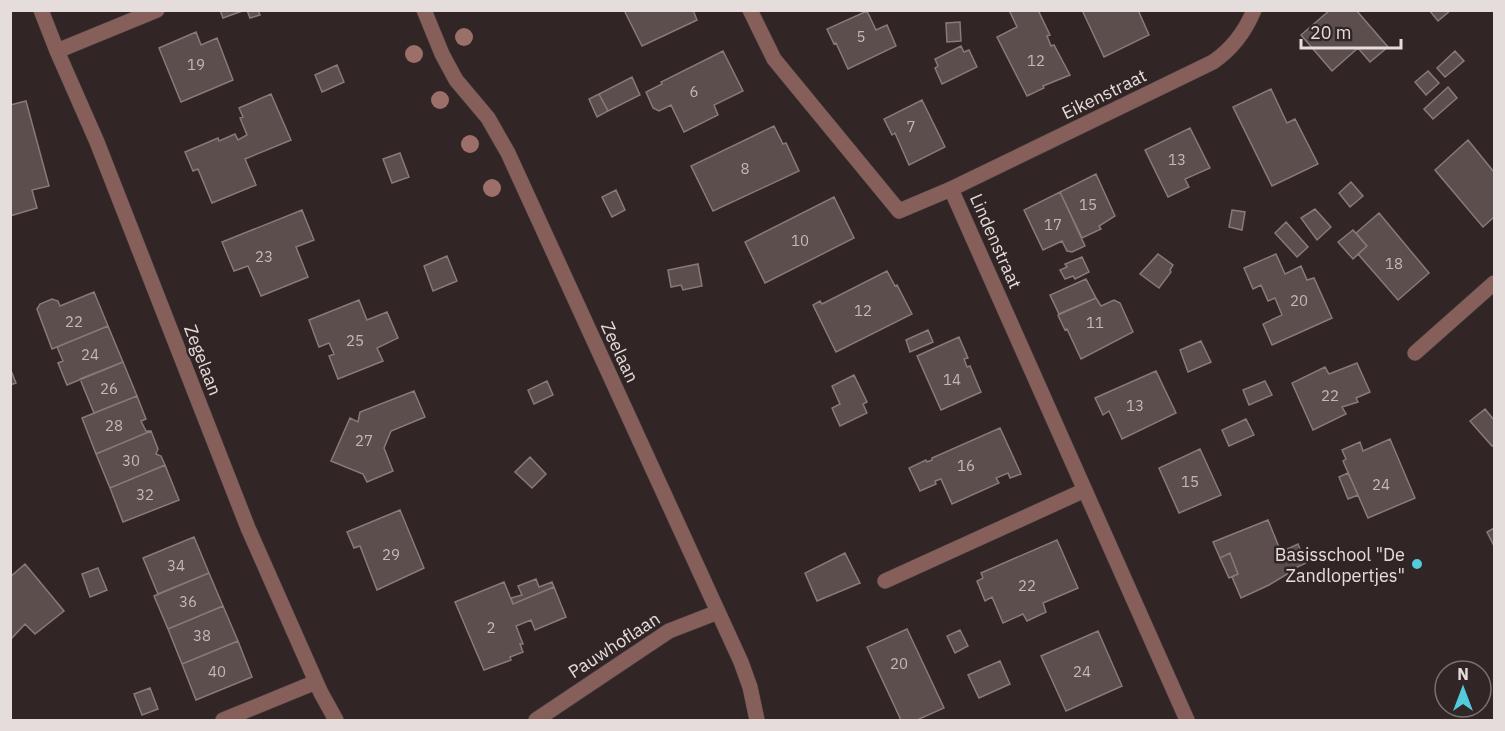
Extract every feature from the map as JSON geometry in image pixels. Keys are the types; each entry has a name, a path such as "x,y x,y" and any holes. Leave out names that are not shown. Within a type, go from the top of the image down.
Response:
{"street":[{"name":"Zegelaan","path":"41,10 97,142 248,528 316,682 336,720"},
{"path":"57,51 157,10"},
{"name":"Zeelaan","path":"424,10 442,54 456,80 488,118 508,153 741,662 750,687 757,720"},
{"name":"Lindenstraat","path":"750,10 774,59 899,211 951,189 1187,720"},
{"name":"Eikenstraat","path":"951,189 1213,62 1240,37 1254,10"},
{"path":"1415,353 1494,283"},
{"path":"885,581 1085,490"},
{"name":"Pauwhoflaan","path":"536,720 669,631 718,612"},
{"path":"223,720 316,682"}],"building":[{"path":"220,10 245,10 223,18"},
{"path":"247,10 258,10 260,15 250,18"},
{"path":"624,10 693,10 697,20 642,46"},
{"path":"1009,10 1038,10 1050,35 1047,36 1051,46 1054,45 1070,75 1043,86 1044,88 1027,96 997,37 1017,27"},
{"path":"1082,10 1138,10 1149,35 1104,57"},
{"path":"1330,10 1356,10 1388,47 1370,62 1358,48 1332,71 1301,35"},
{"path":"1429,10 1451,10 1438,21"},
{"path":"867,11 876,30 887,25 896,46 848,69 827,29"},
{"path":"960,22 961,41 947,42 946,23"},
{"path":"196,32 201,45 217,38 233,80 181,102 159,48"},
{"path":"961,46 964,52 969,50 977,67 942,84 935,68 938,66 935,59"},
{"path":"723,51 743,91 714,105 718,115 684,132 671,105 659,111 653,108 646,92"},
{"path":"1455,51 1464,61 1445,77 1437,68"},
{"path":"337,65 344,82 322,92 315,75"},
{"path":"1428,71 1439,83 1426,95 1415,82"},
{"path":"632,77 640,95 608,111 599,94"},
{"path":"1448,87 1457,98 1433,119 1424,109"},
{"path":"1271,89 1287,123 1295,119 1318,164 1272,186 1233,107"},
{"path":"271,94 291,140 245,159 256,185 212,203 198,169 193,171 185,152 218,138 219,141 235,134 238,140 247,135 240,118 243,117 239,108"},
{"path":"599,94 608,111 597,117 589,99"},
{"path":"922,100 945,147 909,165 895,133 892,135 884,119"},
{"path":"26,101 49,186 32,190 37,208 10,216 10,105"},
{"path":"774,126 783,144 786,143 799,171 713,211 691,166"},
{"path":"1190,128 1210,168 1185,179 1189,187 1168,197 1145,150"},
{"path":"1468,140 1494,172 1494,217 1483,227 1435,170"},
{"path":"400,153 409,177 392,183 383,159"},
{"path":"1096,174 1115,216 1099,226 1101,229 1082,238 1060,192"},
{"path":"1351,182 1363,196 1350,207 1339,193"},
{"path":"616,190 625,210 612,217 602,197"},
{"path":"1060,192 1085,246 1072,252 1067,251 1062,241 1043,250 1024,210"},
{"path":"834,197 854,238 765,283 745,242"},
{"path":"1315,209 1331,227 1317,240 1301,218"},
{"path":"302,210 314,240 296,247 308,277 261,296 248,266 234,271 222,242"},
{"path":"1232,210 1245,212 1242,230 1229,227"},
{"path":"1379,213 1429,273 1398,300 1358,254 1367,246 1356,233"},
{"path":"1286,222 1308,247 1297,257 1275,233"},
{"path":"1353,230 1367,246 1353,259 1338,242"},
{"path":"1158,254 1173,265 1171,272 1159,288 1140,274"},
{"path":"1276,254 1285,274 1301,266 1307,280 1314,278 1332,318 1272,345 1263,324 1282,315 1275,298 1268,301 1261,285 1253,289 1244,268"},
{"path":"447,256 457,281 433,291 424,266"},
{"path":"1082,257 1089,272 1075,279 1073,276 1065,279 1060,270 1067,267 1065,264"},
{"path":"698,264 702,286 683,290 681,285 671,287 668,270"},
{"path":"887,271 912,314 836,352 813,305 820,301 822,304"},
{"path":"1086,279 1096,298 1059,314 1050,295"},
{"path":"94,292 108,326 52,349 37,309 40,304 52,299 58,301 60,306"},
{"path":"1096,298 1101,306 1114,300 1120,303 1133,332 1081,359 1058,315"},
{"path":"359,300 367,320 387,312 398,338 377,348 383,361 338,379 329,356 334,354 329,343 319,347 309,320"},
{"path":"108,326 123,362 67,385 58,363 63,361 57,347"},
{"path":"928,330 933,342 910,352 906,340"},
{"path":"959,337 968,358 964,359 967,367 970,366 981,392 941,410 917,356"},
{"path":"1201,341 1211,362 1188,372 1180,350"},
{"path":"123,362 137,396 94,413 80,379"},
{"path":"1357,363 1370,392 1356,398 1358,402 1342,407 1346,414 1313,430 1292,383 1325,367 1329,374"},
{"path":"10,368 16,383 10,385"},
{"path":"1156,371 1176,413 1122,439 1109,411 1103,415 1095,398"},
{"path":"854,375 867,402 863,404 867,413 840,426 832,408 840,404 832,386"},
{"path":"547,381 553,395 534,404 528,390"},
{"path":"1265,381 1272,395 1249,405 1243,390"},
{"path":"414,391 425,417 391,431 384,448 393,471 367,482 363,474 331,461 350,418 358,422 360,412"},
{"path":"137,396 146,419 141,421 146,431 151,431 96,454 82,418"},
{"path":"1485,409 1494,420 1494,445 1492,446 1470,421"},
{"path":"1246,419 1254,435 1229,446 1222,430"},
{"path":"1000,428 1021,474 1010,478 1008,473 996,478 999,483 952,504 941,479 935,481 936,484 920,491 909,468 926,460 927,462 932,460 932,458"},
{"path":"151,431 158,449 156,454 161,456 165,465 110,488 96,454"},
{"path":"1390,439 1415,498 1368,518 1343,461 1346,459 1342,450 1360,442 1363,451"},
{"path":"1200,449 1221,495 1179,513 1159,468"},
{"path":"530,457 546,474 532,488 515,472"},
{"path":"165,465 179,500 123,522 110,488"},
{"path":"1348,473 1358,495 1348,499 1339,477"},
{"path":"400,510 424,568 377,590 360,546 354,548 347,532"},
{"path":"1268,520 1281,552 1298,544 1306,563 1289,571 1269,585 1241,598 1232,577 1238,574 1230,553 1220,558 1213,542"},
{"path":"1494,528 1494,546 1487,532"},
{"path":"194,537 209,573 158,594 143,558"},
{"path":"1057,540 1078,588 1043,603 1046,612 1027,621 1023,614 1003,623 992,597 985,601 977,581 983,578 981,573"},
{"path":"845,553 860,583 817,601 805,573"},
{"path":"1230,553 1238,574 1229,578 1220,558"},
{"path":"25,564 64,611 35,634 25,624 10,640 10,577"},
{"path":"98,568 107,590 90,597 82,574"},
{"path":"209,573 223,606 168,629 154,596"},
{"path":"536,579 539,587 552,582 554,587 513,604 511,598 522,595 518,586"},
{"path":"504,582 513,604 554,587 566,617 535,630 531,620 516,626 523,644 520,644 523,652 510,657 511,660 484,670 455,602"},
{"path":"223,606 238,641 182,664 168,629"},
{"path":"907,629 944,708 917,720 901,720 867,647"},
{"path":"960,630 968,646 955,653 947,636"},
{"path":"1098,631 1122,686 1066,711 1041,656"},
{"path":"238,641 252,677 196,700 182,664"},
{"path":"1000,661 1010,684 979,698 968,675"},
{"path":"150,688 158,709 142,715 134,694"}],"place":[{"name":"Basisschool \"De Zandlopertjes\"","path":"1417,564"}]}
